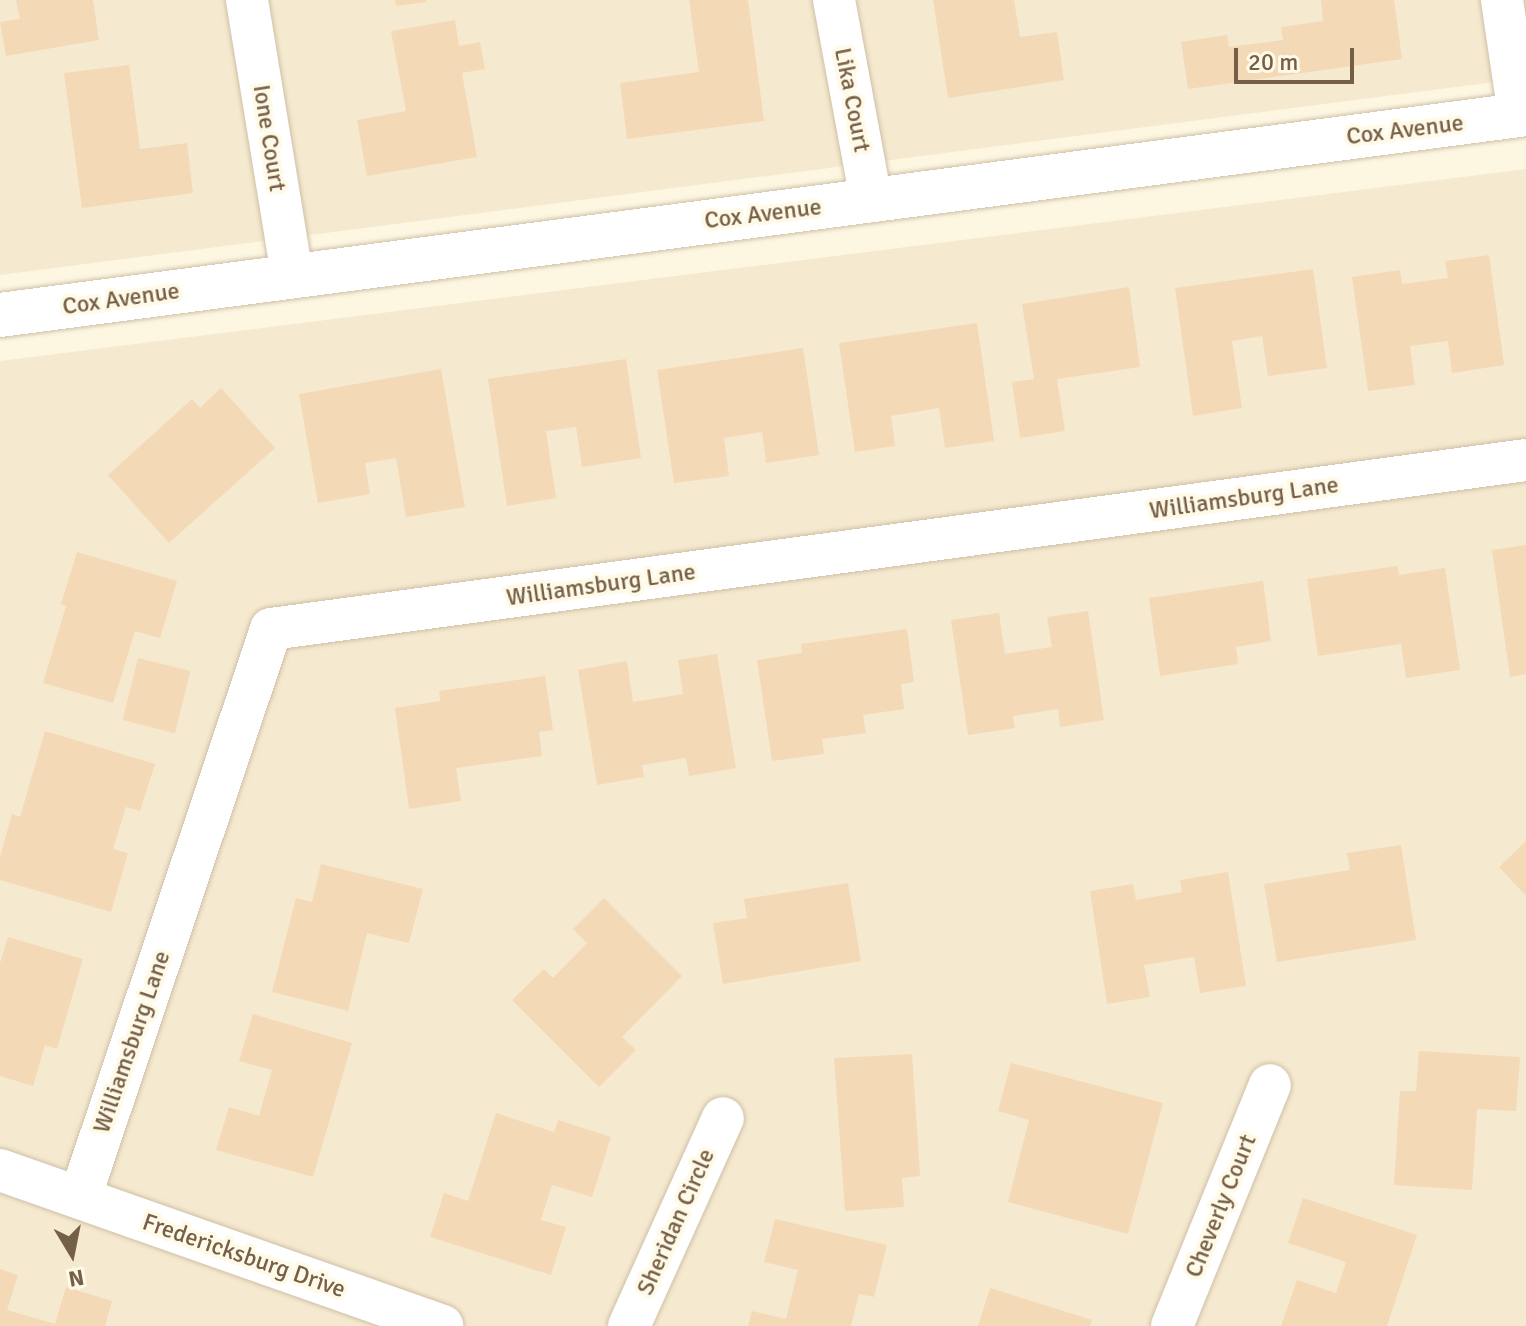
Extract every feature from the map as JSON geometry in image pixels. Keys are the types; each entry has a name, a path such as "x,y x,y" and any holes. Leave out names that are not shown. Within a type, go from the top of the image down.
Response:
{"main road":[{"name":"Cox Avenue","path":"0,315 1522,115"}],"street":[{"name":"Ione Court","path":"247,0 292,276"},
{"name":"Lika Court","path":"834,0 871,200"},
{"path":"1502,0 1522,115"},
{"name":"Williamsburg Lane","path":"80,1198 271,629 1526,460"},
{"name":"Cheverly Court","path":"1172,1326 1270,1085"},
{"name":"Sheridan Circle","path":"629,1326 723,1118"},
{"name":"Fredericksburg Drive","path":"0,1170 442,1326"}],"shaded area":[{"path":"0,0 1526,0 1526,78 0,275"},
{"path":"1526,169 1526,1326 0,1326 0,361"}],"building":[{"path":"16,0 93,0 99,40 6,56 0,22 20,19"},
{"path":"395,0 426,0 426,2 396,6"},
{"path":"689,0 748,0 764,121 627,139 620,83 699,72"},
{"path":"933,0 1014,0 1020,37 1057,32 1064,80 948,98"},
{"path":"1321,0 1394,0 1402,59 1188,89 1181,42 1227,35 1229,47 1283,40 1281,27 1323,21"},
{"path":"455,20 459,46 480,42 485,69 462,73 477,157 367,176 357,120 406,111 391,31"},
{"path":"129,65 140,149 187,143 193,193 82,208 64,73"},
{"path":"1489,255 1504,365 1452,373 1448,341 1410,346 1415,385 1368,391 1352,277 1400,270 1402,284 1448,278 1445,261"},
{"path":"1313,269 1327,368 1268,376 1262,336 1232,341 1242,408 1193,416 1175,288"},
{"path":"1129,287 1140,367 1057,379 1065,431 1020,438 1012,382 1034,379 1022,304"},
{"path":"977,323 994,441 945,448 939,408 891,416 895,446 855,452 839,343"},
{"path":"803,348 819,455 766,463 762,432 724,438 729,476 674,483 657,370"},
{"path":"626,359 641,458 582,467 576,427 546,431 556,498 507,506 488,379"},
{"path":"441,369 465,507 406,517 396,458 365,463 370,494 318,503 299,394"},
{"path":"221,388 275,448 169,543 108,475 192,399 200,408"},
{"path":"1526,545 1526,674 1510,677 1492,550"},
{"path":"77,552 177,581 160,638 135,631 113,703 43,683 66,606 61,604"},
{"path":"1397,566 1399,575 1445,568 1460,670 1406,678 1401,644 1318,656 1307,579"},
{"path":"1263,581 1271,641 1236,647 1238,664 1160,676 1149,598"},
{"path":"1088,611 1104,720 1060,727 1058,709 1013,716 1015,728 968,735 951,620 999,613 1005,654 1052,647 1047,617"},
{"path":"907,629 914,682 901,684 904,709 863,715 866,733 822,739 824,754 772,761 757,660 802,653 801,644"},
{"path":"717,654 736,768 689,776 686,758 642,765 644,777 597,785 578,670 627,661 633,702 683,694 678,660"},
{"path":"138,658 190,671 175,733 123,720"},
{"path":"545,676 553,730 539,732 542,756 456,768 461,801 409,809 395,708 440,701 439,691"},
{"path":"45,731 155,764 140,811 126,807 113,849 128,853 111,912 0,880 0,857 12,814 20,817"},
{"path":"1526,841 1526,896 1499,867"},
{"path":"1401,845 1416,940 1277,962 1264,884 1350,870 1347,853"},
{"path":"321,864 423,889 409,943 367,933 348,1011 272,992 296,898 312,902"},
{"path":"1228,872 1246,986 1200,993 1194,957 1144,965 1150,997 1107,1004 1090,891 1133,884 1136,900 1182,892 1180,880"},
{"path":"848,883 861,961 723,984 713,923 747,918 744,899"},
{"path":"604,898 682,976 622,1037 636,1050 599,1087 512,1000 544,969 553,978 587,943 573,929"},
{"path":"8,937 83,959 57,1049 45,1045 33,1086 0,1076 0,963"},
{"path":"253,1014 352,1043 313,1177 216,1150 229,1107 259,1116 272,1070 239,1061"},
{"path":"1419,1051 1520,1057 1516,1111 1477,1109 1472,1190 1394,1185 1400,1091 1416,1091"},
{"path":"912,1054 920,1176 902,1178 904,1207 845,1211 834,1058"},
{"path":"1011,1063 1163,1103 1128,1234 1008,1202 1029,1120 998,1111"},
{"path":"496,1113 554,1132 558,1120 611,1137 592,1197 552,1185 541,1220 566,1227 551,1275 430,1237 444,1193 468,1201"},
{"path":"1303,1198 1417,1235 1387,1326 1281,1326 1297,1280 1336,1293 1346,1262 1288,1243"},
{"path":"775,1219 887,1245 874,1297 859,1294 851,1326 748,1326 752,1311 786,1319 798,1270 764,1262"},
{"path":"0,1269 18,1275 7,1310 55,1324 66,1287 112,1301 105,1326 0,1326"},
{"path":"990,1288 1092,1320 1090,1326 978,1326"}]}
